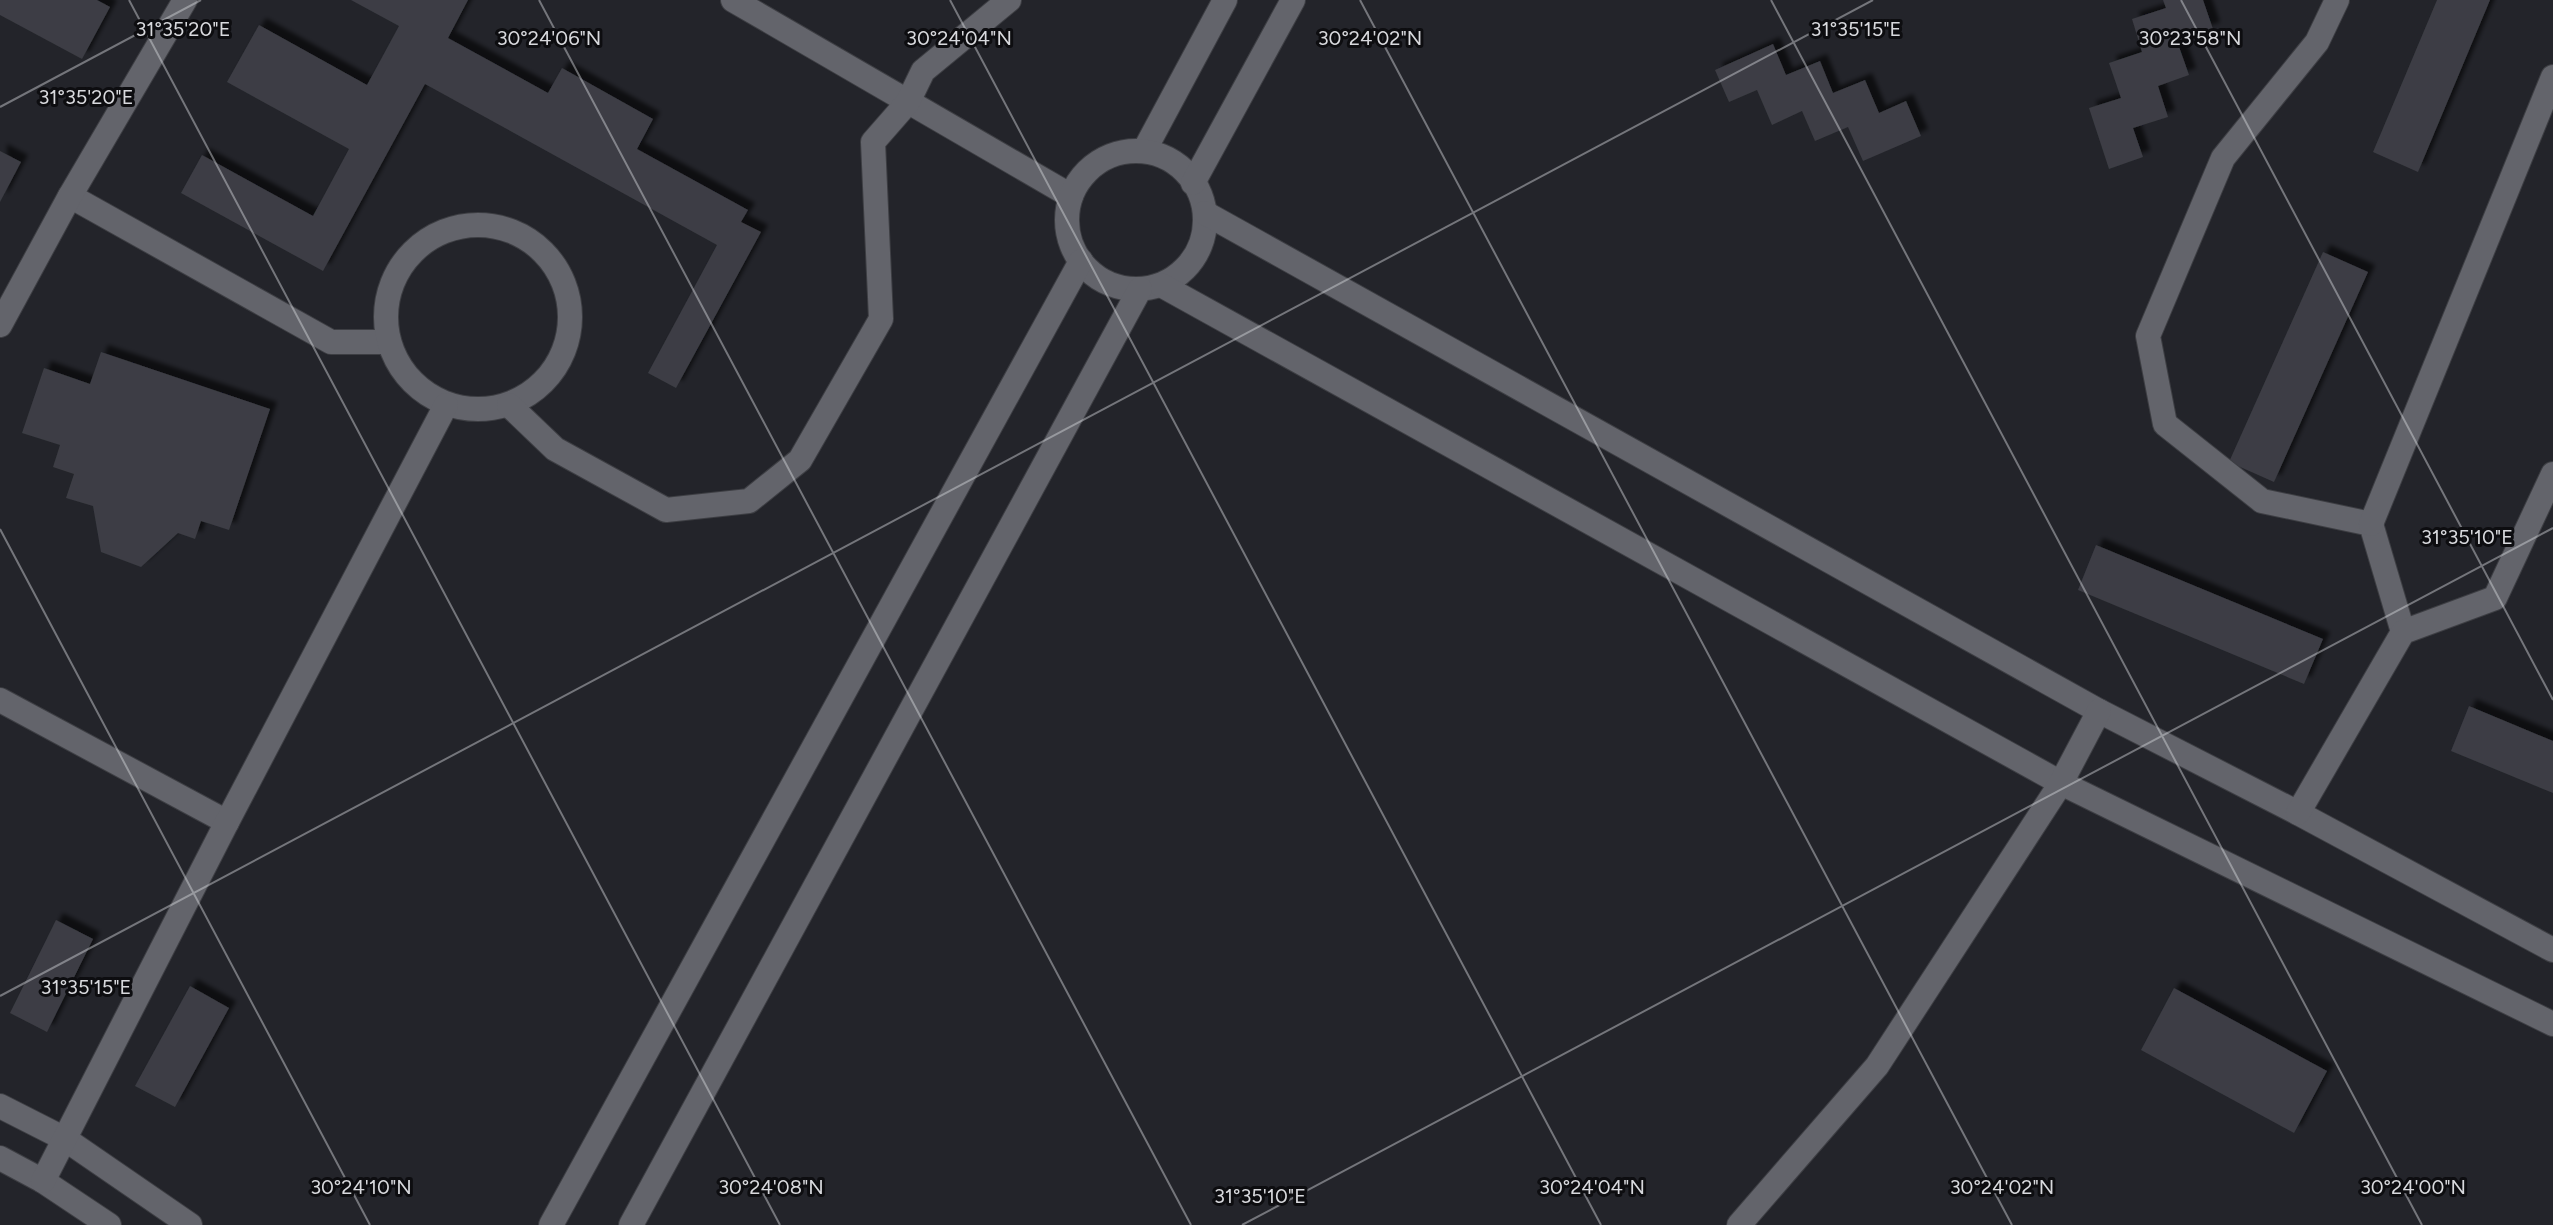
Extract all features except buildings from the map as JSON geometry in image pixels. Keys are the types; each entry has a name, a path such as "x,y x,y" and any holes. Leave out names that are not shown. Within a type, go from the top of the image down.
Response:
{"street":[{"path":"0,325 70,196 185,0"},
{"path":"733,0 1071,196"},
{"path":"509,405 555,449 666,510 749,501 800,460 881,319 873,142 908,102 923,71 1009,0"},
{"path":"1144,151 1225,0"},
{"path":"1193,183 1293,0"},
{"path":"2337,0 2317,42 2223,158 2148,336 2165,424 2262,501 2371,524"},
{"path":"2403,632 2371,524 2553,77"},
{"path":"1144,151 1167,158 1185,171 1193,183 1205,213 1203,235 1195,256 1181,273 1150,287 1117,286 1097,277 1081,261 1070,241 1067,218 1071,196 1082,175 1100,160 1122,152 1144,151"},
{"path":"70,196 331,342 389,342"},
{"path":"1205,213 2099,711 2298,813 2553,950"},
{"path":"484,225 515,232 541,249 560,275 570,305 569,336 557,366 537,390 509,405 477,411 446,405 421,390 401,369 389,342 386,313 392,284 406,258 428,239 455,227 484,225"},
{"path":"551,1225 1081,261"},
{"path":"1150,287 2061,783 2553,1024"},
{"path":"631,1225 1150,287"},
{"path":"43,1181 446,405"},
{"path":"2298,813 2403,632 2495,598 2553,474"},
{"path":"0,700 227,822"},
{"path":"1739,1225 1877,1066 2061,783 2099,711"},
{"path":"0,1106 65,1139 190,1225"},
{"path":"0,1158 43,1181 109,1225"}]}
